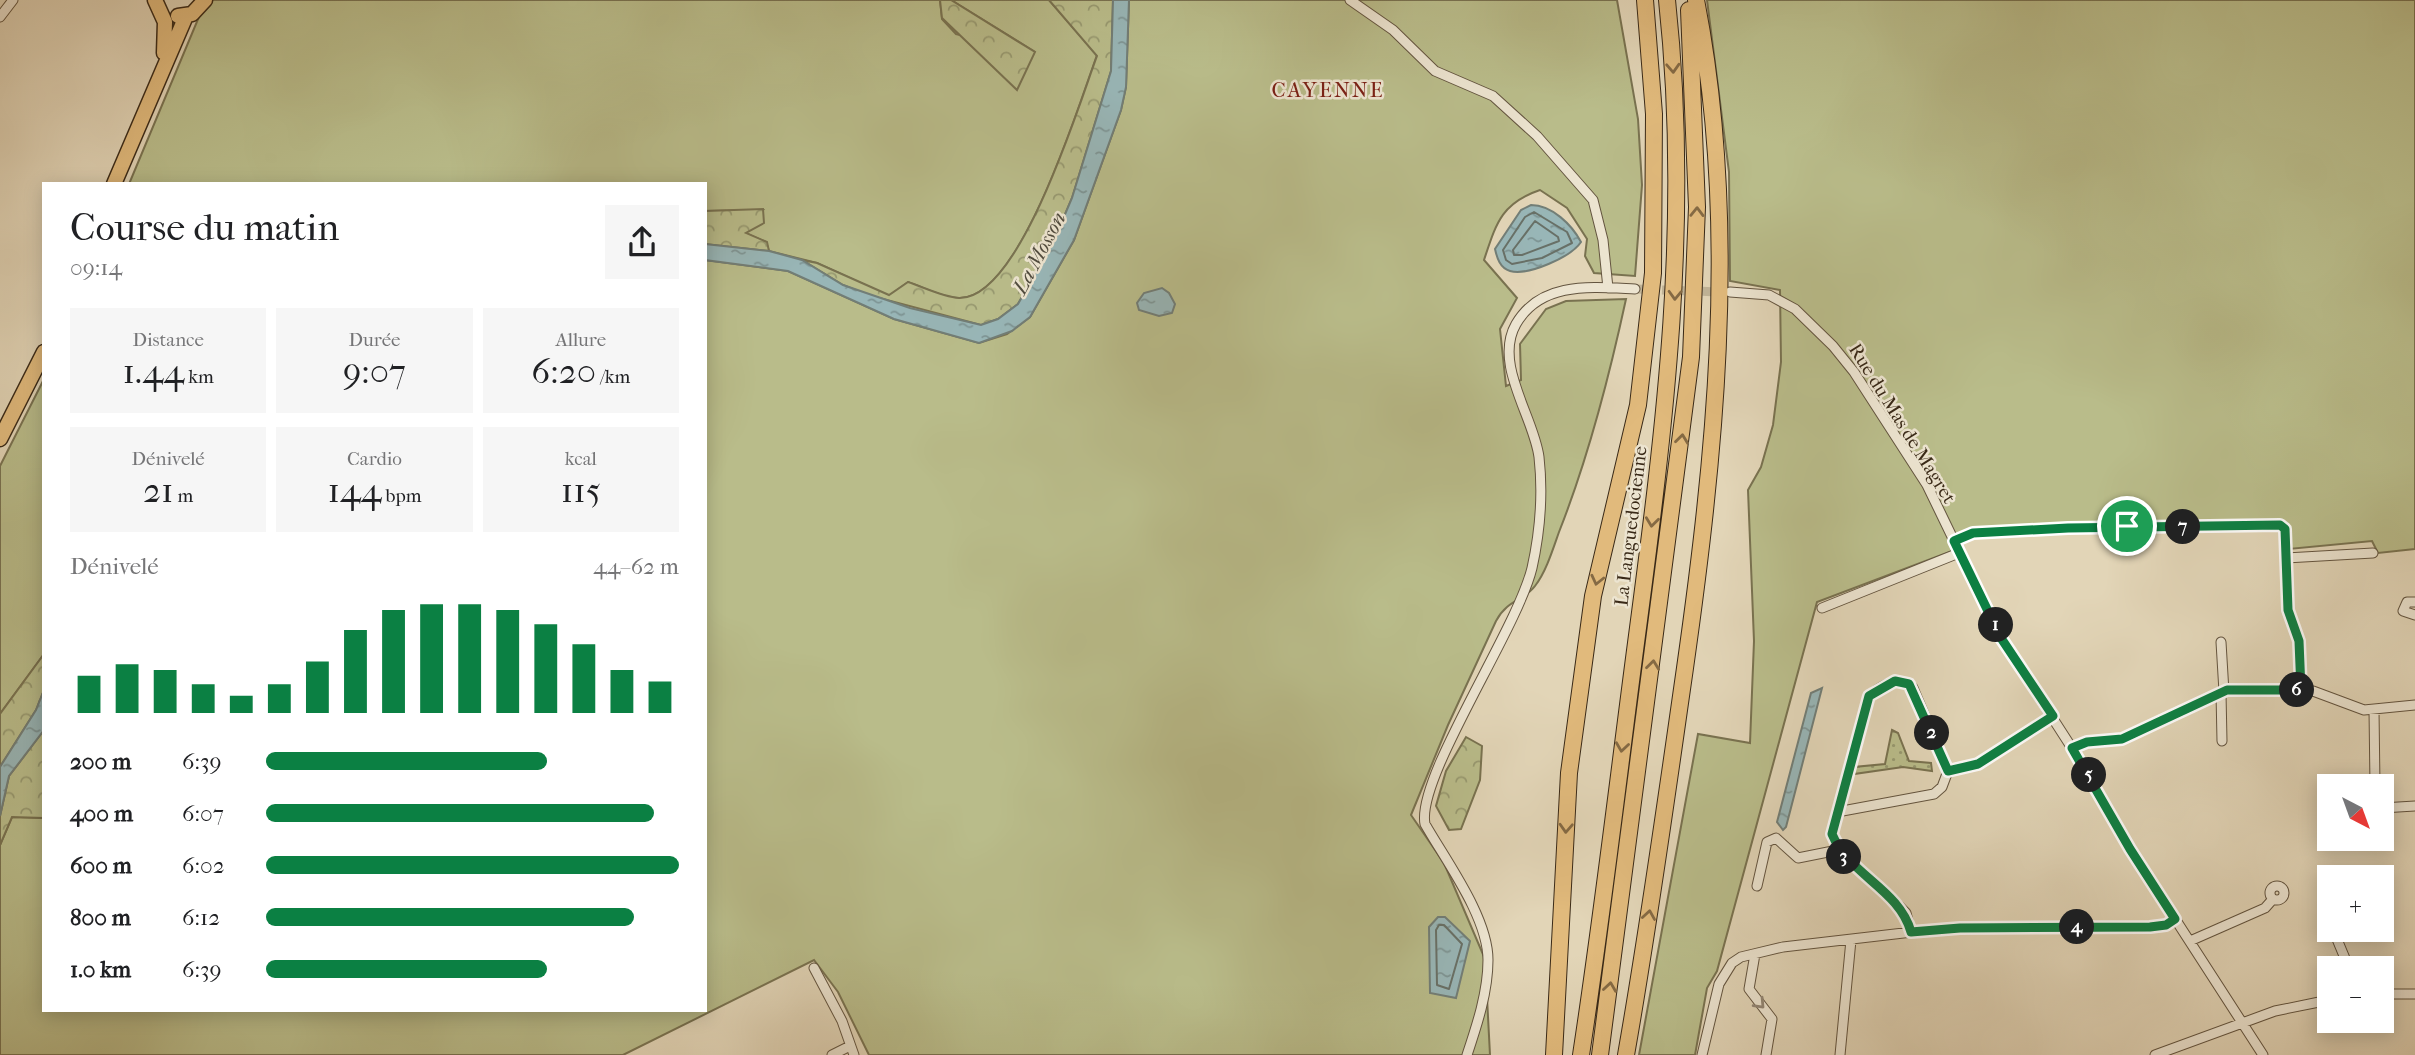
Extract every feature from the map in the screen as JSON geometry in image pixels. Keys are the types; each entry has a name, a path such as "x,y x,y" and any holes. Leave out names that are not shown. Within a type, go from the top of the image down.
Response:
{"highway":[{"path":"1554,1055 1569,773 1593,596 1638,405 1653,273 1654,114 1645,0"},
{"name":"La Languedocienne","path":"1581,1055 1668,393 1678,205 1676,107 1667,0"},
{"name":"La Languedocienne","path":"1600,1055 1690,368 1697,206 1688,0"},
{"path":"1626,1055 1663,831 1699,580 1712,439 1718,217 1711,104 1696,0"}],"main road":[{"path":"157,3 171,15 186,16 197,10 205,0"},
{"path":"157,3 165,22 163,62"},
{"path":"115,182 163,62 186,16"},
{"path":"0,439 42,356"}],"street":[{"path":"0,18 12,0"},
{"path":"1350,0 1393,30 1435,71 1493,96 1537,136 1593,200 1603,240 1608,288"},
{"path":"1467,1055 1484,996 1488,958 1476,913 1424,824 1422,811 1432,779 1506,637 1532,568 1541,497 1538,454 1511,368 1514,328 1525,310 1551,293 1576,287 1635,289"},
{"name":"Rue du Mas de Magret","path":"1730,292 1775,298 1810,320 1833,346 1927,485 1959,553 1986,601 2001,638 2053,716 2130,849 2263,1055"},
{"path":"1954,541 1973,533 2080,528 2280,525 2285,529 2288,610 2299,641 2301,690"},
{"path":"1822,608 1959,553"},
{"path":"2286,558 2373,553"},
{"path":"2415,602 2403,605 2403,611 2415,615"},
{"path":"2221,642 2222,741"},
{"path":"1837,812 1934,794 1942,787 1948,771 1913,688 1905,682 1895,681 1869,696 1837,812 1832,834 1838,850 1906,913 1911,932"},
{"path":"2072,748 2087,742 2122,739 2222,693 2301,690 2364,710 2415,705"},
{"path":"2374,710 2375,774"},
{"path":"1948,771 1978,764 2053,716"},
{"path":"2394,807 2415,806"},
{"path":"1757,886 1767,842 1772,838 1776,838 1798,858 1838,850"},
{"path":"2190,941 2265,908 2273,899"},
{"path":"1702,1055 1716,994 1724,973 1734,960 1755,954 1911,932 1960,928 2150,927 2166,925 2175,919"},
{"path":"1840,1055 1851,940"},
{"path":"1755,954 1749,989 1772,1019 1766,1055"},
{"path":"814,968 842,1021 852,1051 832,1055"},
{"path":"2394,994 2415,994"},
{"path":"2155,1055 2299,1004 2317,1002"}],"green space":[{"path":"206,0 940,0 942,19 956,34 1035,52 951,0 1049,0 1097,55 1062,154 1025,235 1004,268 982,290 959,298 908,282 889,296 817,263 769,251 766,242 745,233 763,210 707,211 707,182 130,182"},
{"path":"940,0 951,0 1035,52 1017,90 942,18"},
{"path":"1049,0 1113,0 1111,71 1072,198 1055,238 1018,304 998,319 981,325 868,295 843,285 802,260 817,263 889,295 908,282 959,298 982,290 1004,268 1025,235 1044,196 1097,56"},
{"path":"1129,0 1617,0 1638,119 1642,185 1635,276 1594,273 1585,256 1587,239 1567,208 1540,190 1516,201 1508,208 1492,236 1484,260 1517,298 1500,329 1506,386 1521,380 1520,344 1546,309 1566,301 1626,299 1589,446 1549,560 1531,591 1506,608 1496,621 1448,725 1411,815 1444,863 1485,959 1490,1055 869,1055 838,992 814,960 623,1055 0,1055 0,845 12,817 42,818 42,1012 707,1012 707,260 788,271 894,319 979,343 1007,334 1030,317 1074,240 1121,110 1126,87"},
{"path":"1707,0 2415,0 2415,549 2378,553 2372,541 2289,549 2287,523 2091,524 1967,532 1952,551 1817,602 1717,971 1707,988 1695,1055 1639,1055 1698,734 1750,743 1754,641 1748,490 1761,467 1773,425 1781,362 1780,290 1730,281 1729,172"},
{"path":"763,209 764,223 746,233 767,242 769,251 707,244 707,211"},
{"path":"42,383 42,657 0,714 0,466"},
{"path":"42,657 42,695 36,710 0,767 0,714"},
{"path":"1892,730 1898,733 1909,761 1931,763 1932,771 1903,767 1854,774 1854,767 1885,764"},
{"path":"42,733 42,818 12,817 0,845 0,816 9,776"},
{"path":"1466,737 1482,746 1480,780 1461,829 1449,830 1436,806 1446,771"}],"water":[{"path":"1113,0 1129,0 1126,87 1121,110 1074,240 1030,317 1012,331 979,343 894,319 788,271 707,260 707,244 769,251 802,260 843,285 910,308 981,325 998,319 1018,304 1055,238 1072,198 1111,71"},
{"path":"1531,205 1554,212 1581,242 1568,254 1538,268 1518,272 1507,270 1501,265 1495,249 1521,210"},
{"path":"1162,288 1169,293 1175,304 1172,313 1159,316 1139,310 1137,303 1144,293"},
{"path":"1822,688 1783,830 1777,822 1811,693"},
{"path":"42,695 42,733 9,776 0,816 0,767 36,710"},
{"path":"1438,917 1445,917 1470,941 1456,998 1430,993 1429,927"}],"tunnel":[{"path":"1635,289 1721,292"}],"district":[{"name":"CAYENNE","path":"1328,90"}],"route":[{"path":"2280,525 2285,529 2288,610 2299,641 2301,690 2227,690 2122,739 2087,742 2072,748 2130,849 2175,919 2166,925 1960,928 1911,932 1906,913 1850,864 1838,850 1832,834 1869,696 1895,681 1909,684 1948,771 1978,764 2049,719 2053,716 2001,638 1986,601 1963,563 1954,541 1973,533 2127,526 2280,525"}],"water label":[{"name":"La Mosson","path":"1039,253"}]}
